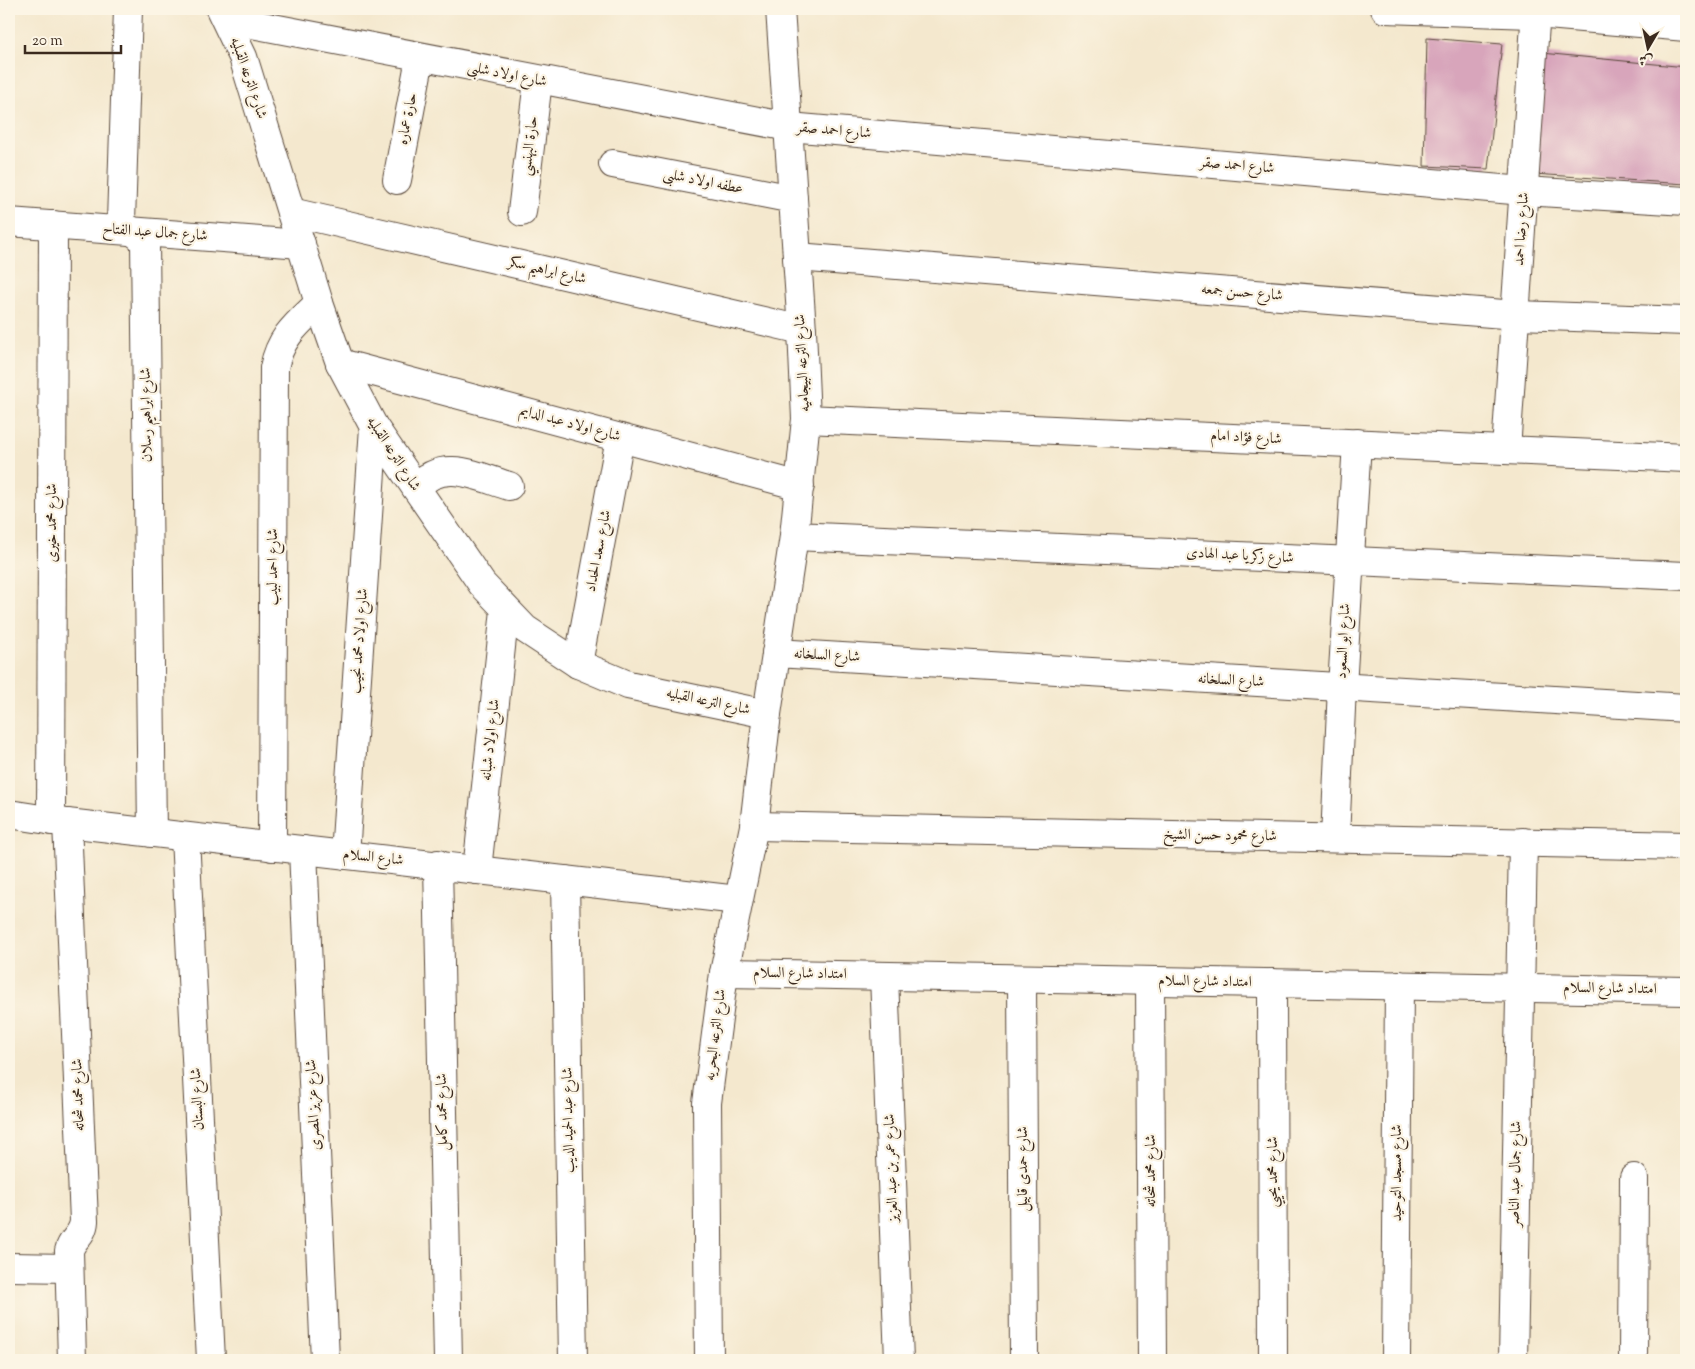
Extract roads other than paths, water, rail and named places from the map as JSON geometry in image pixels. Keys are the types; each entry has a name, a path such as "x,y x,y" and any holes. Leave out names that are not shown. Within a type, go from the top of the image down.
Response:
{"street":[{"name":"شارع ابراهيم رسلان","path":"128,9 121,221 129,231 139,235 145,243 152,833"},
{"name":"شارع الترعه البيجاميه","path":"767,714 794,536 806,419 802,330 780,9"},
{"path":"1385,9 1536,12 1686,27"},
{"name":"شارع رضا احمد","path":"1506,450 1536,12"},
{"name":"شارع اولاد شلبى","path":"223,14 420,58 788,127"},
{"name":"شارع الترعه القبليه","path":"223,14 243,57 319,303 340,363 374,427 482,584 525,630 578,664 628,685 767,714"},
{"name":"حارة عماره","path":"397,180 420,58"},
{"name":"حارة البهنسي","path":"522,212 538,81"},
{"name":"شارع احمد صقر","path":"788,127 1524,191 1686,201"},
{"name":"عطفه اولاد شلبى","path":"613,164 793,199"},
{"name":"شارع ابراهيم سكر","path":"291,212 802,330"},
{"name":"شارع جمال عبد الفتاح","path":"9,222 301,244"},
{"name":"شارع محمد خيرى","path":"53,225 59,822"},
{"name":"شارع حسن جمعه","path":"797,257 1516,315 1686,321"},
{"name":"شارع احمد لبيب","path":"272,847 274,368 277,352 286,335 319,303"},
{"name":"شارع اولاد عبد الدايم","path":"340,363 800,486"},
{"name":"شارع فؤاد امام","path":"806,419 1686,458"},
{"name":"شارع اولاد محمد نجيب","path":"345,855 374,427"},
{"name":"شارع سعد الحداد","path":"578,664 620,438"},
{"name":"شارع ابو السعود","path":"1335,838 1357,443"},
{"path":"416,488 432,474 453,470 509,486"},
{"name":"شارع زكريا عبد الهادى","path":"794,536 1686,576"},
{"name":"شارع اولاد شبانه","path":"477,870 506,610"},
{"name":"شارع السلخانه","path":"776,654 1686,708"},
{"name":"شارع الترعه البحريه","path":"709,1360 707,1103 724,973 754,826 767,714"},
{"name":"شارع السلام","path":"9,814 185,837 438,864 738,900"},
{"name":"شارع محمد شحاته","path":"59,822 84,1221 81,1234 70,1247 72,1360"},
{"name":"شارع محمود حسن الشيخ","path":"754,826 1686,846"},
{"name":"شارع البستان","path":"185,837 211,1360"},
{"name":"شارع جمال عبد الناصر","path":"1513,1360 1523,842"},
{"name":"شارع عزيز المصرى","path":"303,850 326,1360"},
{"name":"شارع محمد كامل","path":"438,864 448,1360"},
{"name":"شارع عبد الحميد الديب","path":"565,880 573,1360"},
{"name":"امتداد شارع السلام","path":"724,973 1686,991"},
{"name":"شارع عمر بن عبد العزيز","path":"884,976 899,1360"},
{"name":"شارع حمدى قابيل","path":"1022,978 1024,1360"},
{"name":"شارع محمد شحاته","path":"1150,981 1152,1360"},
{"name":"شارع محمد يحيي","path":"1272,983 1274,1360"},
{"name":"شارع مسجد التوحيد","path":"1396,1360 1398,986"},
{"path":"1633,1360 1634,1178"},
{"path":"9,1267 69,1268"}]}
